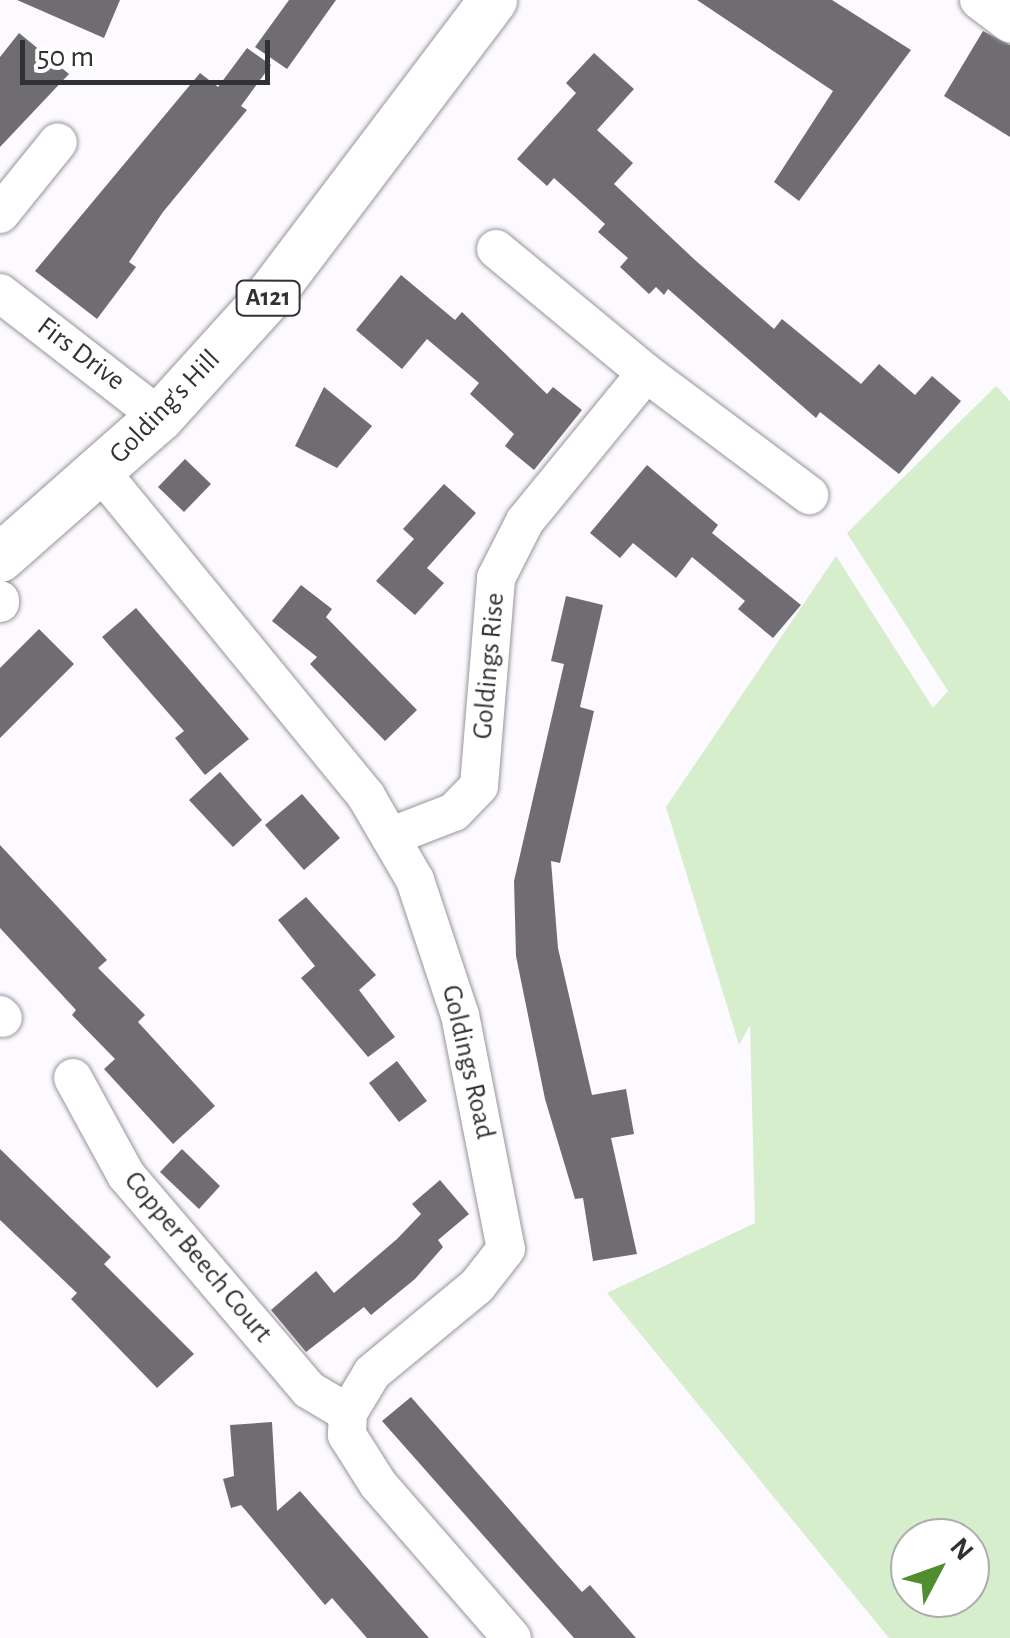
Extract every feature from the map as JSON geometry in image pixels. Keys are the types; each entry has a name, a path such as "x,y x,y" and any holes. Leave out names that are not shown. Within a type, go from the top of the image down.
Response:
{"main road":[{"name":"Golding's Hill","path":"0,558 160,416 268,298 493,0"}],"street":[{"path":"979,0 1010,23"},
{"path":"0,214 58,142"},
{"path":"496,249 646,374 810,495"},
{"name":"Firs Drive","path":"0,293 160,416"},
{"name":"Goldings Rise","path":"392,836 454,812 479,786 496,578 525,521 646,374"},
{"name":"Goldings Road","path":"101,472 392,836 415,880 460,1015 506,1249 477,1286 372,1373 348,1413"},
{"name":"Copper Beech Court","path":"73,1078 126,1175 309,1390 348,1413"},
{"path":"348,1413 347,1435 358,1456 512,1638"}],"green space":[{"path":"996,386 1010,401 1010,1638 889,1638 607,1293 755,1223 750,1025 739,1045 666,807 836,556 933,708 948,691 847,533"}],"building":[{"path":"17,0 120,0 104,38"},
{"path":"289,0 336,0 287,69 255,47"},
{"path":"697,0 832,0 911,50 799,201 774,182 833,91"},
{"path":"983,31 1010,45 1010,137 944,96"},
{"path":"19,33 69,74 0,147 0,57"},
{"path":"247,48 271,65 241,106 247,110 163,212 129,262 136,267 97,319 35,271 200,73 218,87"},
{"path":"594,53 634,89 597,130 633,163 614,184 774,329 782,319 861,384 879,364 915,395 932,376 961,401 899,474 820,412 816,418 668,289 664,295 656,287 649,294 620,267 628,258 598,232 605,224 554,178 547,186 517,159 576,93 566,83"},
{"path":"401,275 455,320 462,312 547,394 553,387 582,410 534,470 505,446 514,434 470,394 479,383 427,339 402,369 356,330"},
{"path":"324,387 372,426 337,468 295,446"},
{"path":"185,459 211,484 184,512 158,487"},
{"path":"647,465 718,525 712,533 801,605 773,638 738,609 745,601 692,557 676,578 633,543 620,558 590,533"},
{"path":"444,484 476,513 427,568 444,583 415,615 376,581 414,539 403,529"},
{"path":"301,585 332,609 326,617 417,710 385,741 310,664 317,657 272,621"},
{"path":"566,596 603,605 580,707 594,711 560,863 551,861 558,948 592,1095 626,1089 634,1134 611,1138 637,1254 593,1261 583,1198 575,1199 545,1099 516,956 514,881 564,664 551,661"},
{"path":"136,608 249,739 205,775 175,738 184,731 102,637"},
{"path":"39,629 74,664 0,738 0,668"},
{"path":"220,772 262,820 233,847 189,800"},
{"path":"302,794 340,838 304,870 265,825"},
{"path":"0,845 107,960 98,968 145,1015 138,1022 215,1106 173,1144 104,1069 115,1059 72,1015 76,1010 0,928"},
{"path":"306,897 376,975 359,990 395,1037 368,1057 301,978 315,966 278,920"},
{"path":"397,1061 427,1101 399,1122 369,1083"},
{"path":"0,1149 111,1257 104,1264 194,1354 157,1388 71,1299 77,1293 0,1220"},
{"path":"182,1149 220,1186 199,1209 160,1172"},
{"path":"440,1180 469,1214 438,1240 443,1247 415,1279 371,1315 364,1307 306,1352 271,1310 316,1271 334,1293 421,1214 412,1204"},
{"path":"411,1397 582,1592 590,1585 636,1638 574,1638 382,1421"},
{"path":"272,1422 277,1511 300,1491 429,1638 367,1638 332,1598 325,1605 241,1505 231,1508 223,1479 234,1476 230,1425"}]}
